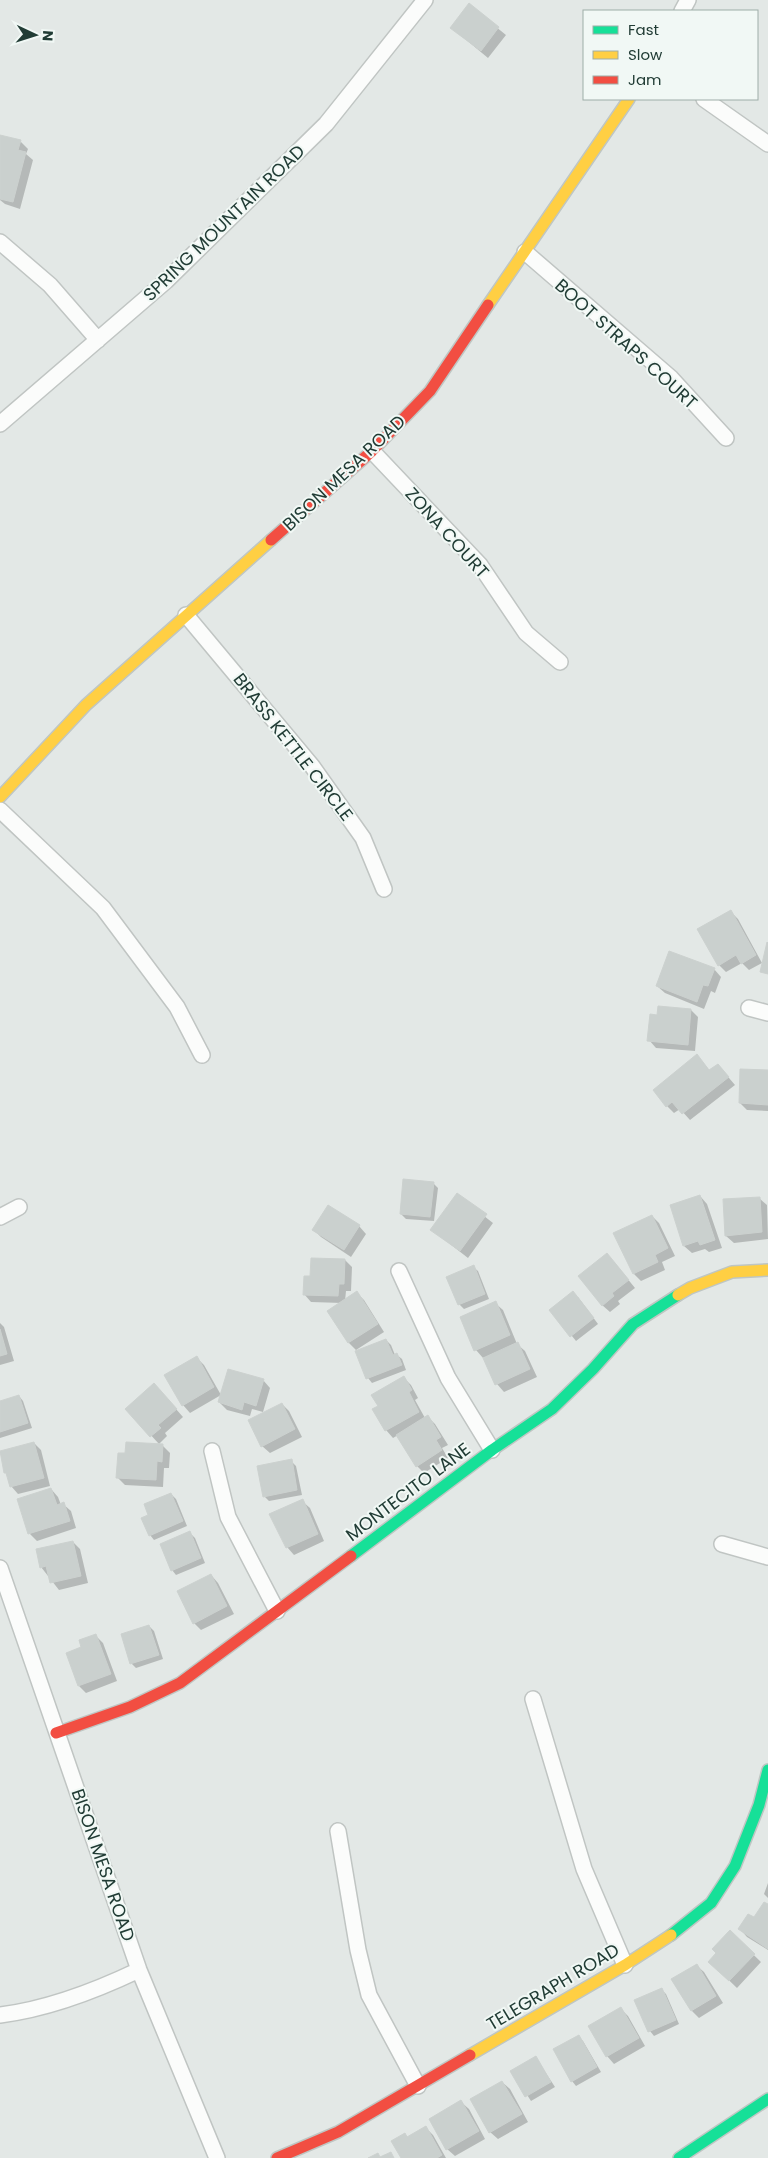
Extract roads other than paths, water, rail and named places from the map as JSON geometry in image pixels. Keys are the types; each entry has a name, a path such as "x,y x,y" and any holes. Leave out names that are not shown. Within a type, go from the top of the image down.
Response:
{"street":[{"name":"SPRING MOUNTAIN ROAD","path":"0,424 166,281 326,124 425,0"},
{"name":"BISON MESA ROAD","path":"0,797 86,705 372,451 430,391 524,252 568,192 628,100"},
{"path":"705,100 768,144"},
{"path":"0,242 50,285 98,340"},
{"name":"BOOT STRAPS COURT","path":"524,252 671,378 726,438"},
{"name":"ZONA COURT","path":"372,451 480,565 526,633 560,662"},
{"name":"BRASS KETTLE CIRCLE","path":"186,616 312,766 363,838 384,889"},
{"path":"0,810 103,908 177,1007 202,1055"},
{"path":"749,1008 768,1013"},
{"path":"0,1217 18,1207"},
{"name":"MONTECITO LANE","path":"56,1733 130,1708 180,1683 492,1450 552,1409 593,1369 633,1324 690,1288 732,1272 768,1270"},
{"path":"399,1271 448,1378 492,1450"},
{"path":"212,1451 228,1517 277,1612"},
{"path":"722,1544 768,1557"},
{"name":"BISON MESA ROAD","path":"0,1568 139,1970 216,2158"},
{"path":"533,1699 584,1869 625,1965"},
{"name":"TELEGRAPH ROAD","path":"277,2158 338,2132 625,1965 673,1933 711,1903 735,1866 758,1805 768,1770"},
{"path":"338,1831 358,1950 369,1995 418,2086"},
{"path":"0,2015 22,2013 96,1990 139,1970"},
{"path":"679,2158 768,2099"}]}
